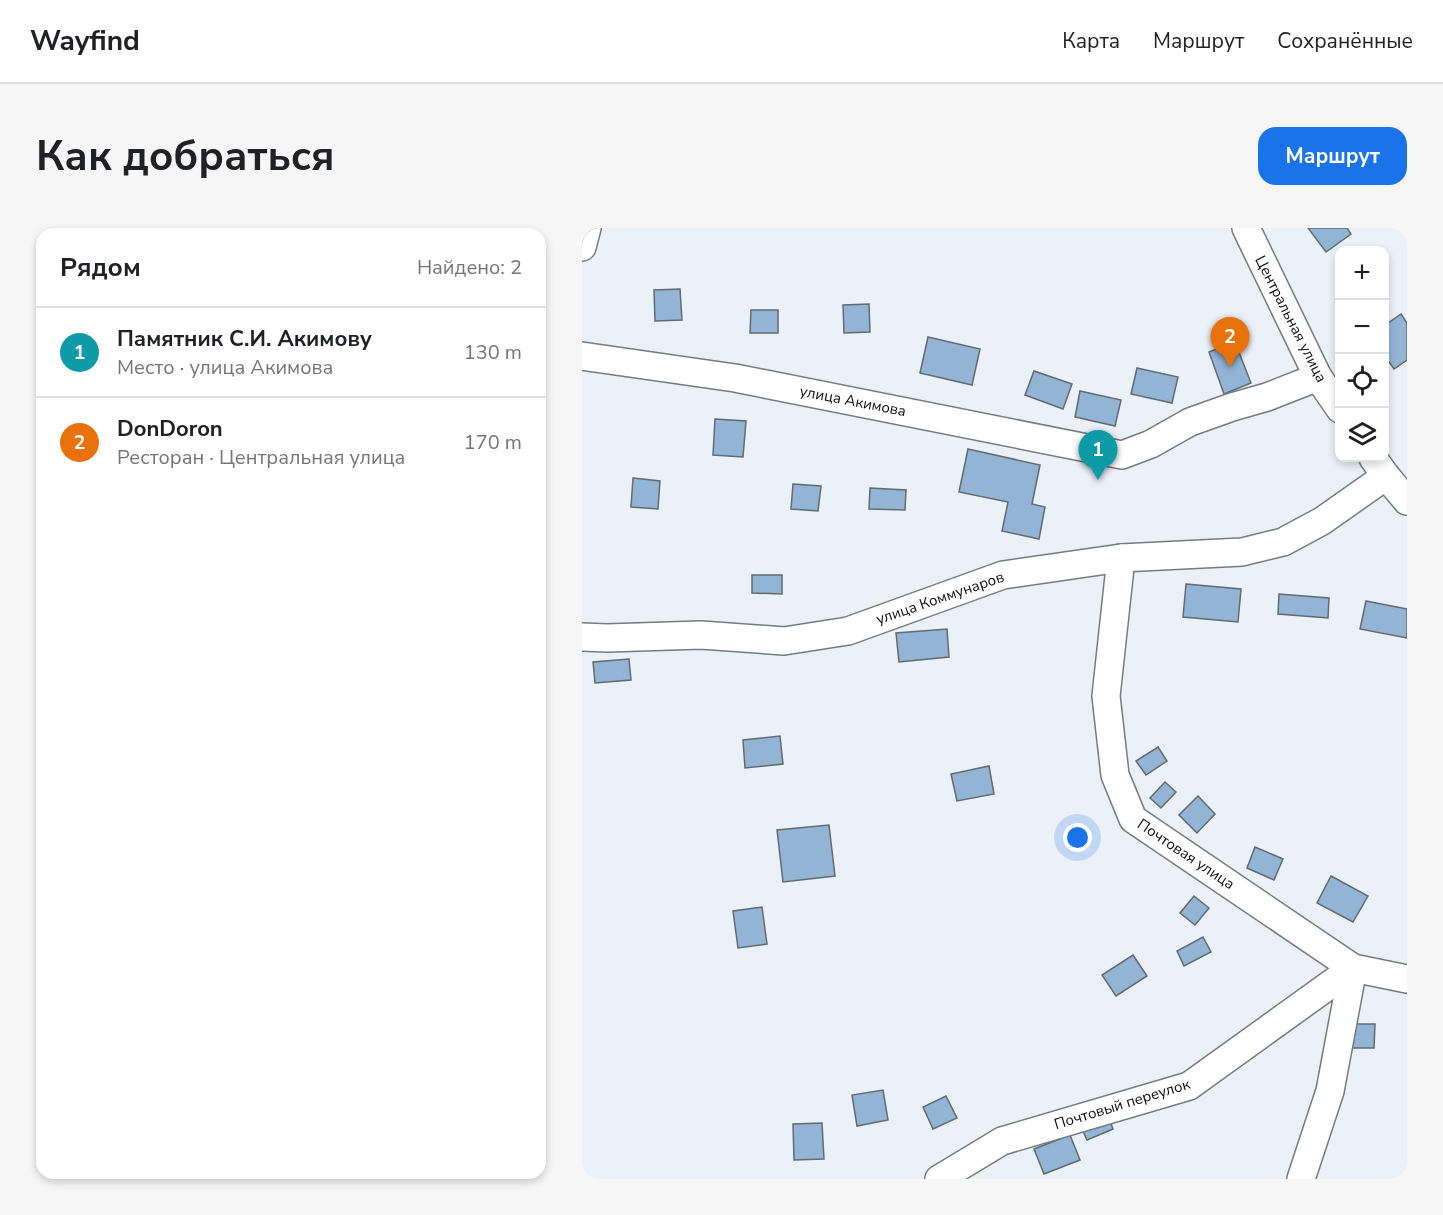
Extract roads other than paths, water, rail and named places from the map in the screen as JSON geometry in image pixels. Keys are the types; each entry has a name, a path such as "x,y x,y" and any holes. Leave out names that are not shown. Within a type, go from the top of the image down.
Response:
{"street":[{"path":"582,248 587,228"},
{"name":"Центральная улица","path":"1246,228 1318,377 1339,408"},
{"name":"улица Акимова","path":"582,356 735,378 1122,455 1151,444 1190,422 1267,397 1318,377"},
{"path":"1379,467 1407,501"},
{"name":"улица Коммунаров","path":"582,637 701,635 784,641 848,631 1003,574 1120,558 1242,552 1283,542 1322,521 1379,467"},
{"name":"Почтовая улица","path":"1120,558 1106,696 1114,775 1133,819 1353,968 1407,979"},
{"path":"1300,1179 1330,1091 1353,968"},
{"name":"Почтовый переулок","path":"939,1179 1002,1141 1189,1086 1353,968"}],"place":[{"name":"DonDoron","path":"1230,367"},
{"name":"Памятник С.И. Акимову","path":"1098,480"}]}
